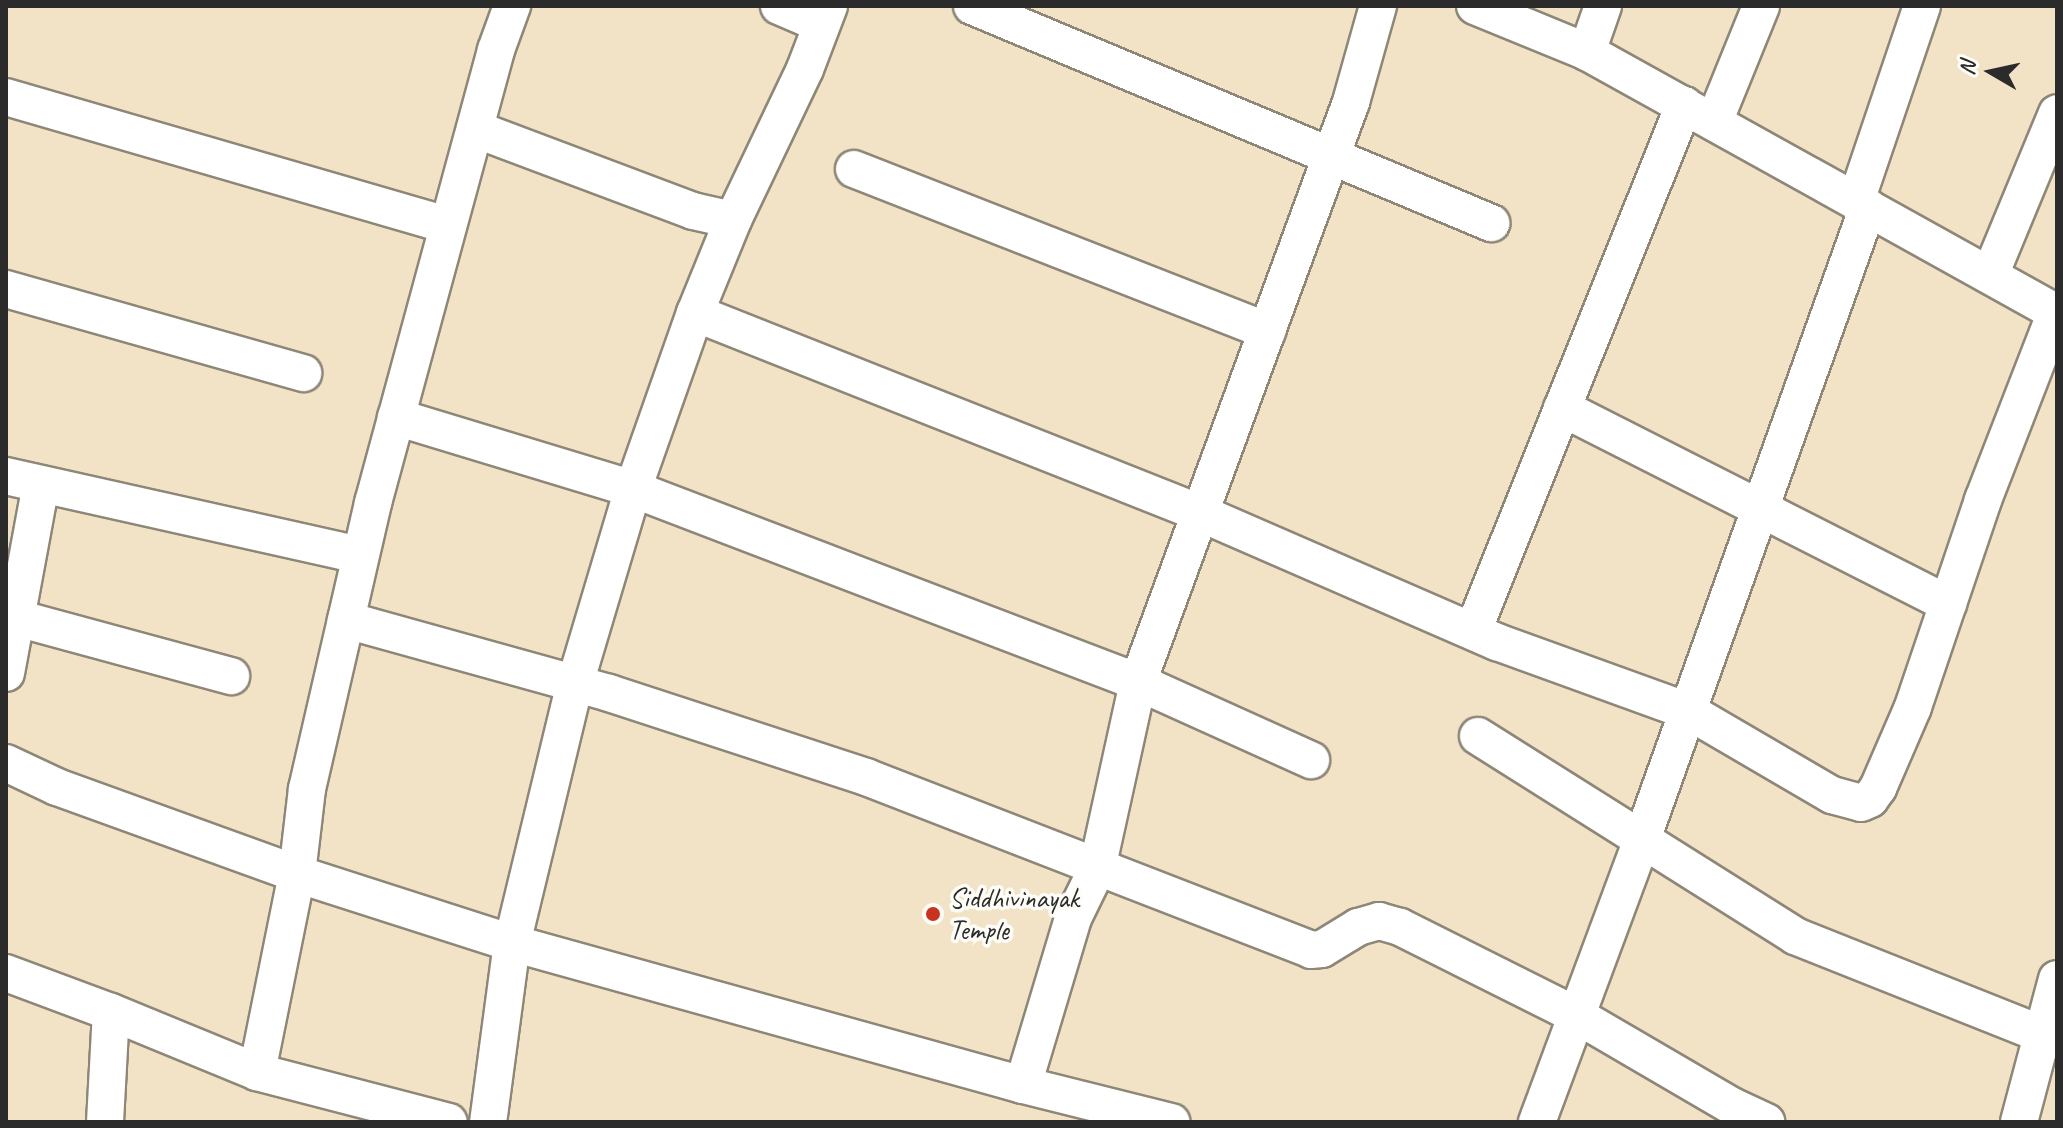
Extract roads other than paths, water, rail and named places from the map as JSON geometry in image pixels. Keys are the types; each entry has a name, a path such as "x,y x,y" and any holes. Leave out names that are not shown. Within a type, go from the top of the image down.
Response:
{"street":[{"path":"257,1072 297,874 307,789 360,555 496,50 512,6"},
{"path":"488,1122 512,943 575,683 633,489 695,313 733,220 805,69 825,15 779,6"},
{"path":"972,6 1491,223"},
{"path":"1023,1085 1073,918 1097,869 1138,682 1351,102 1378,6"},
{"path":"695,313 1200,513 1473,631 1688,711 1832,795 1861,803 1870,799 1878,788 1913,707 1983,500 2056,313 1587,52 1475,6"},
{"path":"1587,52 1603,6"},
{"path":"1473,631 1562,408 1699,114 1761,6"},
{"path":"1537,1122 1761,508 1862,204 1922,6"},
{"path":"6,97 448,225"},
{"path":"1990,275 2057,113"},
{"path":"475,129 693,211 733,220"},
{"path":"854,169 1267,331"},
{"path":"6,289 303,373"},
{"path":"1562,408 1948,604"},
{"path":"396,417 633,489 1138,682 1311,760"},
{"path":"6,476 360,555"},
{"path":"6,673 41,484"},
{"path":"17,618 231,676"},
{"path":"346,620 575,683 866,777 1311,950 1322,949 1358,927 1379,921 1400,927 1576,1015 1732,1106 1767,1122"},
{"path":"1478,736 1641,842 1795,936 2050,1037"},
{"path":"6,763 57,787 297,874 512,943 1023,1085 1171,1122"},
{"path":"6,973 257,1072 449,1122"},
{"path":"2019,1122 2050,1037 2057,979"},
{"path":"105,1122 111,1012"}],"place":[{"name":"Siddhivinayak Temple","path":"933,914"}]}
